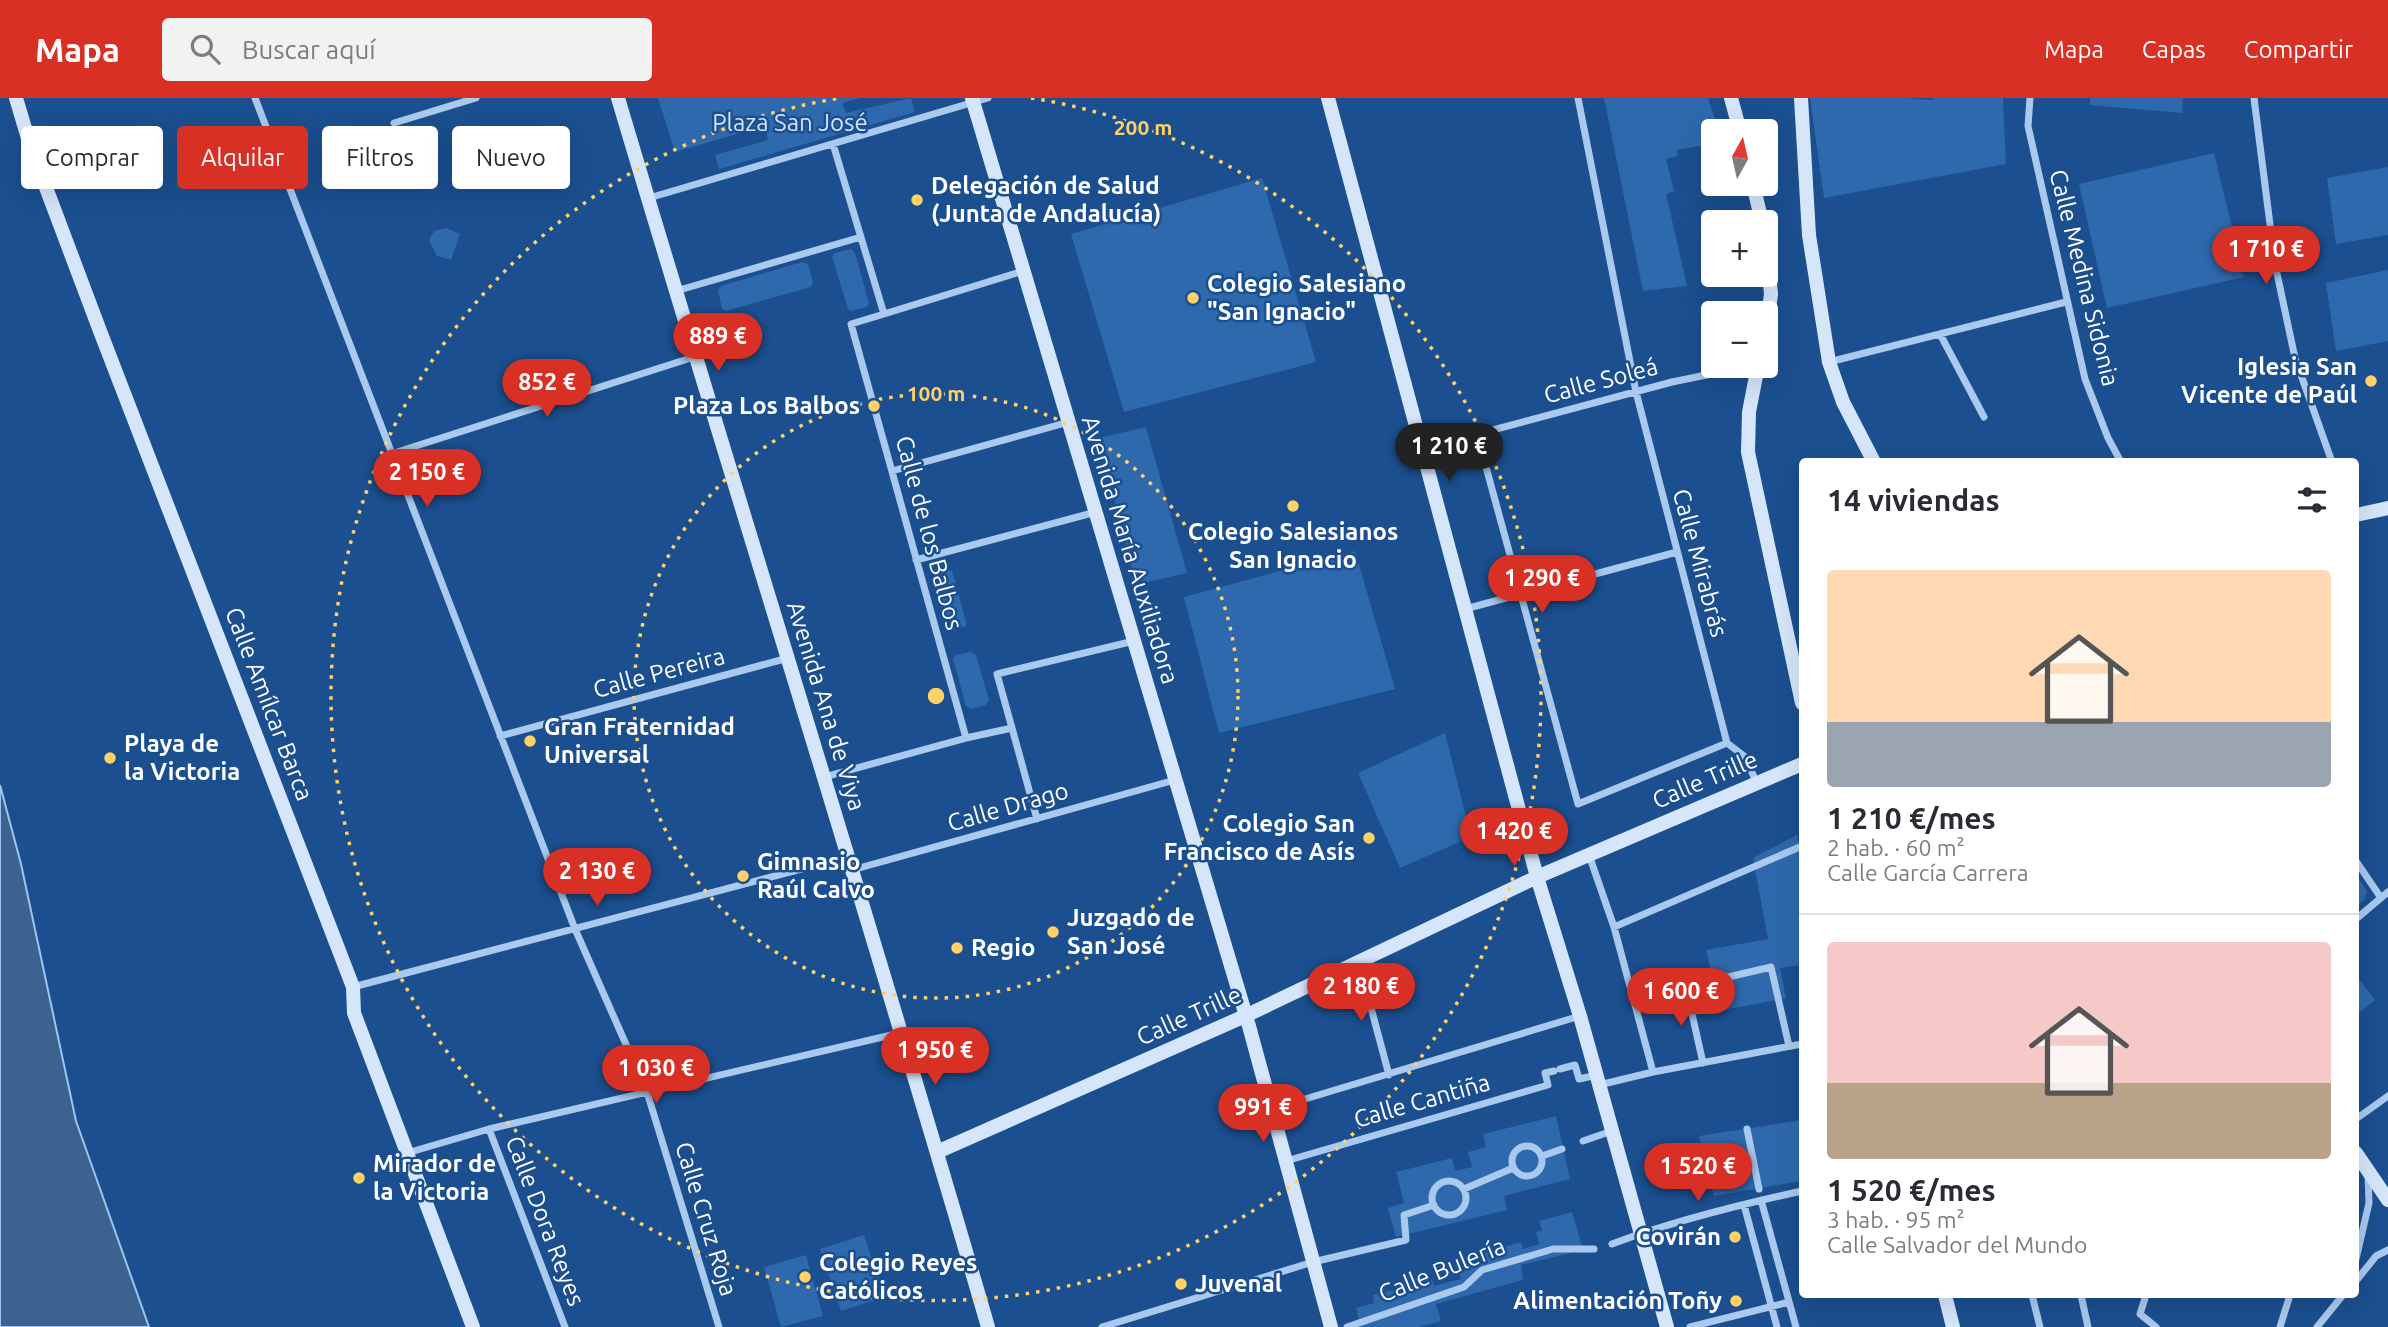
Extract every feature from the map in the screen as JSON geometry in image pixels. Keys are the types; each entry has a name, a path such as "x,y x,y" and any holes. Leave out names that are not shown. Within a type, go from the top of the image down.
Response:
{"street":[{"name":"Calle Amílcar Barca","path":"16,98 30,145 353,987 354,1013 473,1327"},
{"name":"Calle Cruz Roja","path":"255,98 575,929 647,1092 719,1327"},
{"path":"394,123 476,98"},
{"name":"Avenida Ana de Viya","path":"618,98 988,1327"},
{"path":"649,198 973,100 988,98"},
{"path":"1328,98 1536,877 1580,1016 1667,1327"},
{"name":"Calle Mirabrás","path":"1578,98 1636,392 1727,743"},
{"path":"1731,98 1737,119"},
{"path":"1801,98 1809,235 1829,362 1843,402 1872,458"},
{"name":"Calle Medina Sidonia","path":"2030,98 2028,126 2085,379 2119,458"},
{"path":"2254,98 2275,264 2295,358 2331,458"},
{"name":"Avenida María Auxiliadora","path":"973,100 1245,1016 1331,1327"},
{"path":"833,144 884,314 1024,271"},
{"path":"676,291 861,237"},
{"path":"1829,362 2066,302"},
{"name":"Calle de los Balbos","path":"884,314 852,324 966,738"},
{"path":"1940,334 1983,418"},
{"path":"391,454 694,357"},
{"name":"Calle Soleá","path":"1422,449 1701,377"},
{"path":"1756,378 1749,412 1748,452 1799,689"},
{"path":"892,471 1069,422"},
{"path":"1477,434 1578,804 1727,743 1744,756 1757,783"},
{"path":"2359,514 2388,508"},
{"path":"916,560 1096,512"},
{"path":"1465,609 1677,552"},
{"path":"1037,818 997,674 1134,641"},
{"name":"Calle Pereira","path":"500,736 788,657"},
{"path":"824,777 1012,727"},
{"name":"Calle Trille","path":"937,1152 1245,1016 1536,877 1799,765"},
{"name":"Calle Drago","path":"353,987 575,929 1037,818 1175,780"},
{"path":"1614,927 1799,847"},
{"path":"1589,854 1614,927 1653,1072"},
{"path":"2359,865 2384,895 2359,916"},
{"path":"1359,963 1389,1075"},
{"path":"1635,999 1771,967 1789,1046"},
{"path":"1686,987 1703,1063"},
{"path":"1272,1109 1580,1016"},
{"path":"407,1153 489,1129 900,1033"},
{"path":"1598,1080 1799,1044"},
{"name":"Calle Cantiña","path":"1286,1161 1548,1085 1545,1073 1575,1065 1579,1079 1598,1080"},
{"path":"2359,1117 2388,1096"},
{"name":"Calle Dora Reyes","path":"489,1129 565,1327"},
{"path":"1747,1129 1759,1189"},
{"path":"1583,1141 1613,1131"},
{"path":"1521,1146 1535,1147 1542,1156 1542,1166 1531,1176 1521,1175 1513,1168 1511,1158 1521,1146"},
{"path":"1542,1156 1562,1149"},
{"path":"2359,1158 2388,1200"},
{"path":"1464,1189 1513,1168"},
{"path":"2359,1246 2369,1203 2368,1172"},
{"path":"1102,1327 1313,1262 1406,1240 1405,1215 1434,1206 1447,1214 1457,1212 1466,1199 1464,1189 1455,1182 1443,1182 1438,1185 1433,1195 1434,1206"},
{"path":"1612,1244 1642,1233 1799,1192"},
{"path":"1761,1200 1793,1326"},
{"path":"1744,1205 1777,1327"},
{"name":"Calle Bulería","path":"1347,1327 1464,1287 1482,1270 1553,1249 1594,1249"},
{"path":"2359,1277 2376,1256 2388,1250"},
{"path":"1946,1298 1952,1327"},
{"path":"2033,1298 2040,1327"},
{"path":"2082,1298 2088,1327"},
{"path":"2145,1298 2140,1314 2156,1327"},
{"path":"2280,1327 2289,1298"},
{"path":"2317,1327 2340,1298"},
{"path":"1690,1327 1789,1302"}],"green space":[{"name":"Plaza San José","path":"658,98 860,98 842,103 846,113 911,98 915,112 719,169 715,155 768,140 765,126 675,152"},
{"path":"1604,98 1708,98 1715,119 1701,119 1701,146 1677,150 1678,156 1666,159 1674,191 1666,194 1687,286 1643,291"},
{"path":"1810,98 2003,98 2006,164 1824,198"},
{"path":"2090,98 2183,98 2182,113 2090,105"},
{"path":"2214,153 2244,277 2107,308 2079,184"},
{"path":"2388,167 2388,235 2336,244 2327,178"},
{"name":"Colegio Salesiano \"San Ignacio\"","path":"1262,178 1316,362 1124,412 1071,234"},
{"path":"447,228 460,234 451,260 437,256 429,240 434,231"},
{"path":"851,249 855,253 869,303 867,307 851,311 848,309 832,257 835,253"},
{"path":"802,262 808,264 813,282 811,287 726,311 722,309 718,290 721,286"},
{"path":"2388,270 2388,341 2336,351 2326,283"},
{"path":"1146,427 1187,573 1143,583 1135,581 1099,438"},
{"path":"1355,551 1395,689 1219,733 1184,597"},
{"path":"952,570 967,626 947,631 933,574"},
{"path":"971,652 976,655 989,700 986,705 971,709 966,706 953,659 956,655"},
{"path":"1445,733 1471,837 1400,868 1358,773"},
{"path":"1797,835 1799,965 1780,968 1786,998 1692,1016 1686,985 1712,976 1706,950 1768,939 1753,858"},
{"path":"2359,879 2367,891 2365,899 2359,904"},
{"path":"2359,979 2375,1000 2359,1010"},
{"path":"1556,1116 1570,1179 1504,1196 1507,1210 1396,1237 1388,1208 1404,1203 1396,1172 1452,1158 1455,1171 1472,1167 1468,1152 1486,1147 1483,1134"},
{"path":"1799,1120 1799,1182 1714,1196 1699,1136"},
{"path":"1572,1212 1583,1250 1521,1265 1523,1280 1436,1304 1441,1321 1419,1327 1361,1327 1356,1308 1374,1303 1373,1295 1432,1280 1434,1286 1461,1279 1457,1261 1521,1242 1523,1249 1539,1244 1536,1232 1542,1231 1539,1221"},
{"path":"864,1235 884,1297 841,1311 820,1249"},
{"path":"806,1255 823,1316 781,1327 764,1267"}],"shaded area":[{"path":"0,785 21,864 76,1121 149,1327 0,1327"}],"place":[{"name":"Delegación de Salud (Junta de Andalucía)","path":"917,200"},
{"name":"Colegio Salesiano \"San Ignacio\"","path":"1193,298"},
{"name":"Iglesia San Vicente de Paúl","path":"2371,381"},
{"name":"Plaza Los Balbos","path":"874,406"},
{"name":"Colegio Salesianos San Ignacio","path":"1293,506"},
{"name":"Gran Fraternidad Universal","path":"530,741"},
{"name":"Playa de la Victoria","path":"110,758"},
{"name":"Colegio San Francisco de Asís","path":"1369,838"},
{"name":"Gimnasio Raúl Calvo","path":"743,876"},
{"name":"Juzgado de San José","path":"1053,932"},
{"name":"Regio","path":"957,948"},
{"name":"Mirador de la Victoria","path":"359,1178"},
{"name":"Covirán","path":"1735,1237"},
{"name":"Colegio Reyes Católicos","path":"805,1277"},
{"name":"Juvenal","path":"1181,1284"},
{"name":"Alimentación Toñy","path":"1736,1301"}]}
